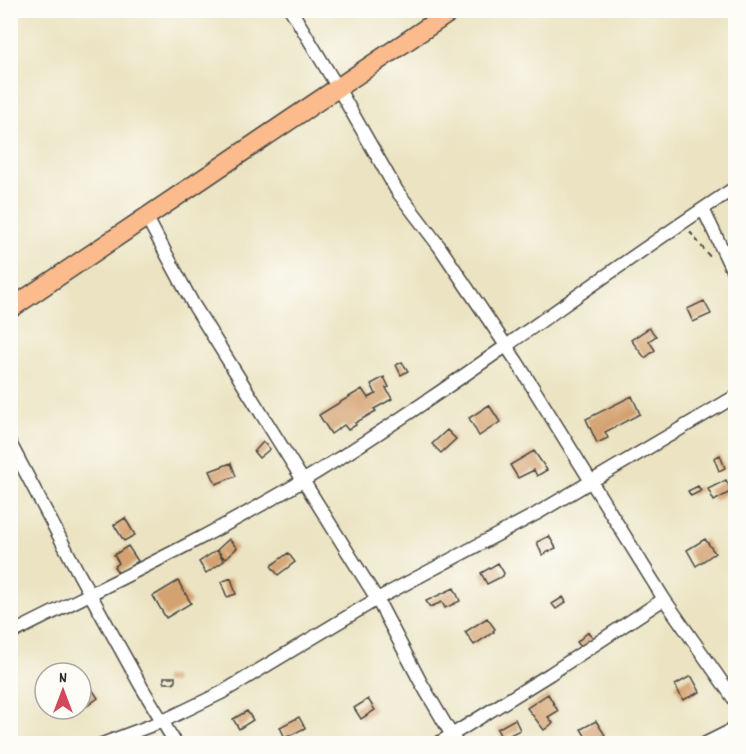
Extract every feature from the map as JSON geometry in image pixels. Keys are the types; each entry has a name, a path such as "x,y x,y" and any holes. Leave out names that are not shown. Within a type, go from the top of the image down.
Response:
{"main road":[{"path":"10,309 453,10"}],"street":[{"path":"291,10 338,88 380,165 506,346 664,599 735,702"},
{"path":"10,634 304,480 506,346 735,187"},
{"path":"703,208 731,283"},
{"path":"147,218 193,304 377,599 420,681 455,739"},
{"path":"102,744 162,721 222,693 377,599 475,548 735,396"},
{"path":"10,443 90,593 176,744"},
{"path":"437,744 455,739 664,599"},
{"path":"704,744 735,728"}],"path":[{"path":"682,224 714,263"},
{"path":"731,283 735,305"}],"building":[{"path":"704,301 711,314 693,322 687,309"},
{"path":"649,328 656,336 649,341 655,350 645,358 631,340"},
{"path":"402,362 408,371 401,375 396,365"},
{"path":"384,377 389,387 386,388 392,399 374,409 376,411 355,423 356,425 348,430 344,425 331,434 319,415 362,389 368,398 376,394 371,384"},
{"path":"632,396 640,414 605,432 608,438 597,443 586,419"},
{"path":"489,405 500,422 479,436 469,418"},
{"path":"447,430 456,439 441,453 432,444"},
{"path":"263,442 270,449 259,458 254,452"},
{"path":"534,451 547,470 537,476 534,470 518,478 510,465"},
{"path":"720,455 725,468 719,471 714,458"},
{"path":"231,463 236,476 216,484 210,471"},
{"path":"726,480 732,491 714,501 708,489"},
{"path":"698,486 701,491 691,496 688,491"},
{"path":"125,518 135,535 124,541 114,525"},
{"path":"549,536 556,548 542,555 537,542"},
{"path":"229,539 237,548 225,559 217,550"},
{"path":"705,539 715,553 696,566 687,550"},
{"path":"128,546 138,561 119,574 114,567 119,563 114,555"},
{"path":"217,550 224,561 206,573 199,562"},
{"path":"288,553 295,562 278,575 271,566"},
{"path":"498,563 504,573 503,576 487,584 481,573"},
{"path":"231,578 236,594 227,597 221,582"},
{"path":"178,581 191,603 166,618 153,596"},
{"path":"454,588 460,601 445,608 442,602 430,607 426,601"},
{"path":"563,597 566,602 556,609 552,604"},
{"path":"487,618 495,629 494,632 474,645 465,632"},
{"path":"588,632 597,642 585,652 577,642"},
{"path":"164,677 175,677 175,683 164,683"},
{"path":"692,677 700,692 683,700 675,685"},
{"path":"93,690 98,698 93,702"},
{"path":"548,694 558,711 548,717 553,723 544,730 527,708"},
{"path":"368,699 375,710 361,719 354,708"},
{"path":"247,711 253,720 239,729 233,719"},
{"path":"299,717 305,728 285,738 280,727"},
{"path":"515,719 520,730 502,739 497,729"},
{"path":"596,721 605,735 590,744 581,729"}]}
